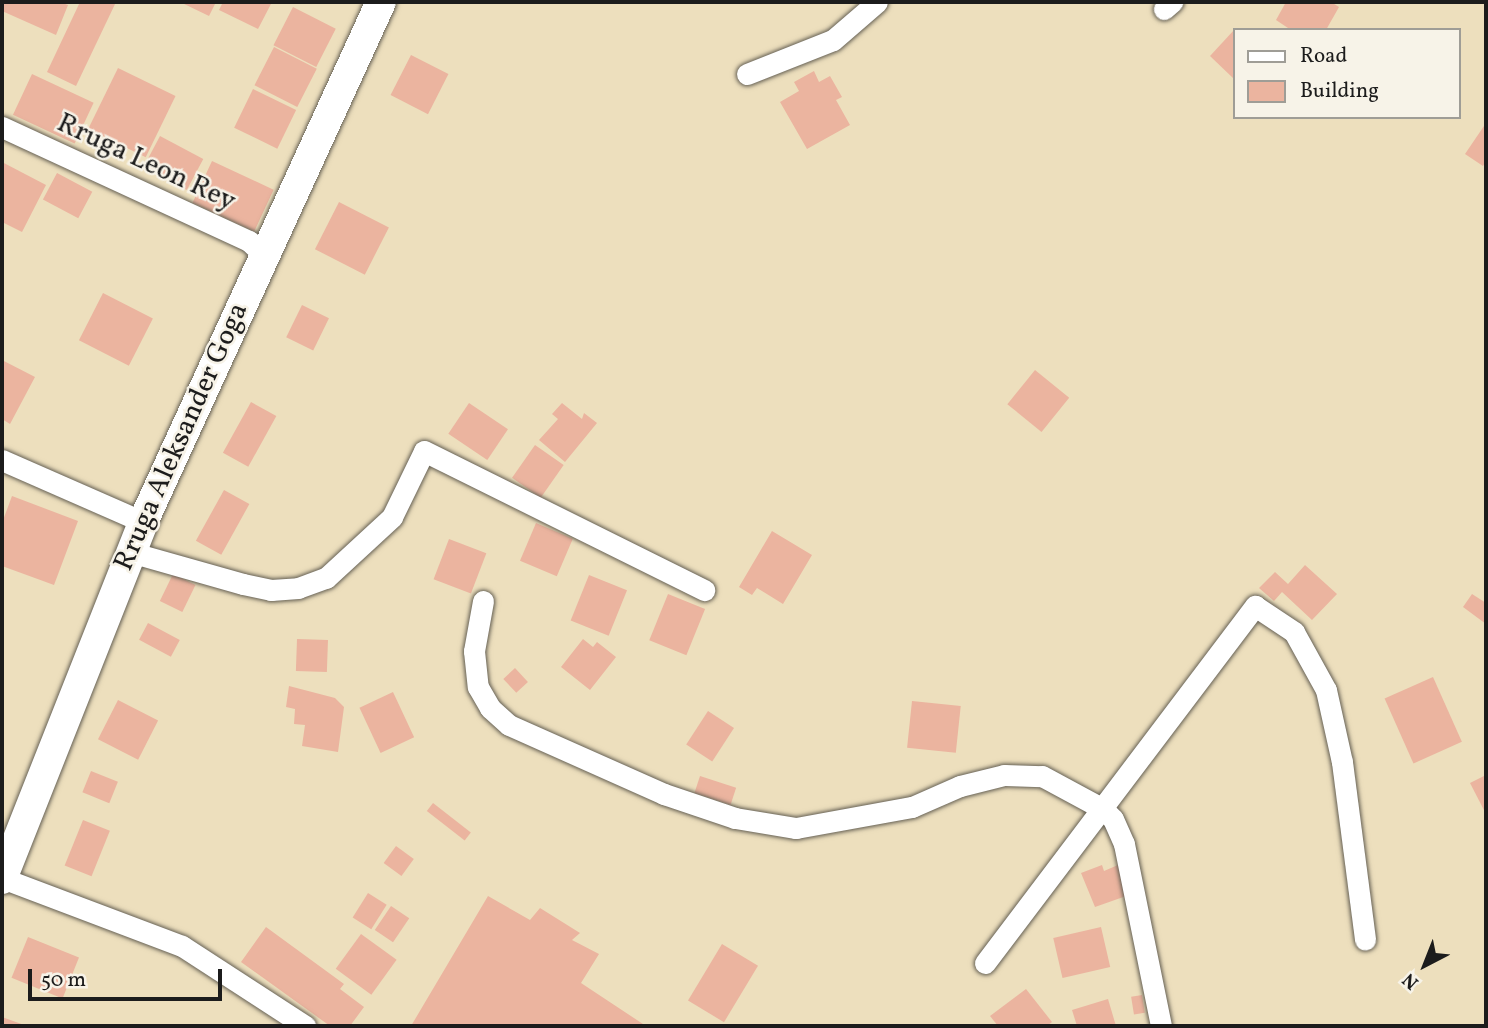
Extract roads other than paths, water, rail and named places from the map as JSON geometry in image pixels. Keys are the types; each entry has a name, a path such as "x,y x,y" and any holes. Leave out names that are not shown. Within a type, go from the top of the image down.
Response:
{"main road":[{"name":"Rruga Aleksander Goga","path":"2,878 130,552 263,254 381,2"}],"street":[{"path":"747,74 833,40 877,2"},
{"name":"Rruga Leon Rey","path":"2,127 249,241 263,254"},
{"path":"130,552 271,590 299,588 326,578 392,517 424,452 704,590"},
{"path":"2,460 143,522"},
{"path":"482,601 474,651 478,687 490,708 509,724 664,794 736,818 796,828 912,807 960,786 1004,775 1042,776 1102,809 1113,818 1124,844 1161,1026"},
{"path":"985,963 1255,606 1294,632 1326,690 1342,762 1365,940"},
{"path":"2,878 183,946 305,1026"}]}
